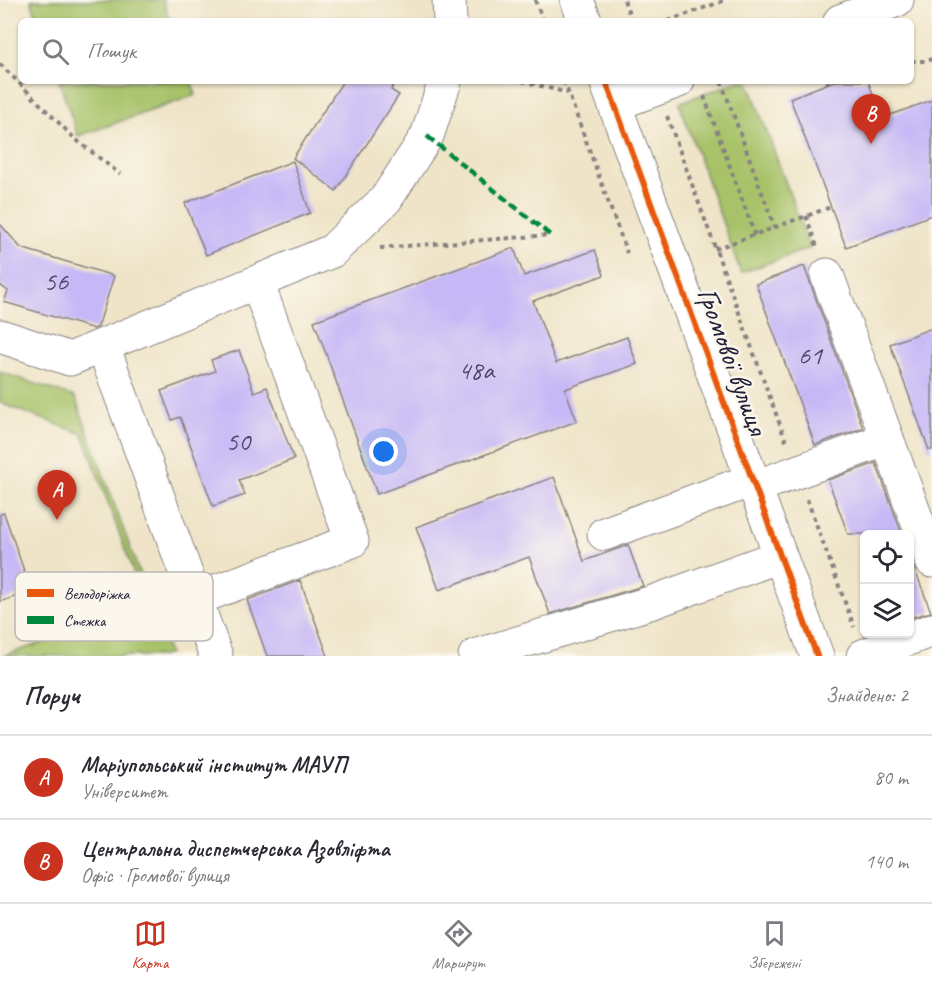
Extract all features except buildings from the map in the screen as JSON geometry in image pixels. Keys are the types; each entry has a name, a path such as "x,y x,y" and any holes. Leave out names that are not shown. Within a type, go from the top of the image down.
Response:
{"street":[{"path":"449,0 450,18"},
{"path":"577,0 584,18"},
{"path":"848,18 897,0"},
{"path":"0,336 70,359 332,251 386,199 427,136 444,84"},
{"path":"611,93 679,87"},
{"name":"Громової вулиця","path":"611,93 816,656"},
{"path":"828,275 932,561"},
{"path":"213,591 352,541 257,282"},
{"path":"103,346 186,572"},
{"path":"604,534 797,472 887,439"},
{"path":"476,656 653,602 780,556"},
{"path":"863,656 932,630"},
{"path":"211,641 216,656"}],"path":[{"path":"535,0 542,18"},
{"path":"624,0 631,18"},
{"path":"676,18 726,0"},
{"path":"914,61 926,62 932,59"},
{"path":"0,64 18,82"},
{"path":"20,84 75,139 120,174"},
{"path":"534,84 569,93"},
{"path":"565,84 627,252"},
{"path":"722,84 775,228"},
{"path":"679,87 755,235"},
{"path":"679,87 715,249 863,656"},
{"path":"715,249 831,207"},
{"path":"378,248 550,235"}],"green space":[{"path":"31,0 163,0 169,18 37,18"},
{"path":"60,84 192,84 196,95 78,136"},
{"path":"731,84 749,84 810,248 741,273 679,103"},
{"path":"0,372 75,397 139,572 133,572 83,434 0,403"},
{"path":"47,641 164,641 169,654 163,656 3,656"}],"marked path":[{"path":"427,136 550,235"}],"cycle path":[{"path":"607,84 817,656"}],"place":[{"name":"Центральна диспетчерська Азовліфта","path":"871,144"},
{"name":"Маріупольський інститут МАУП","path":"57,520"}]}
